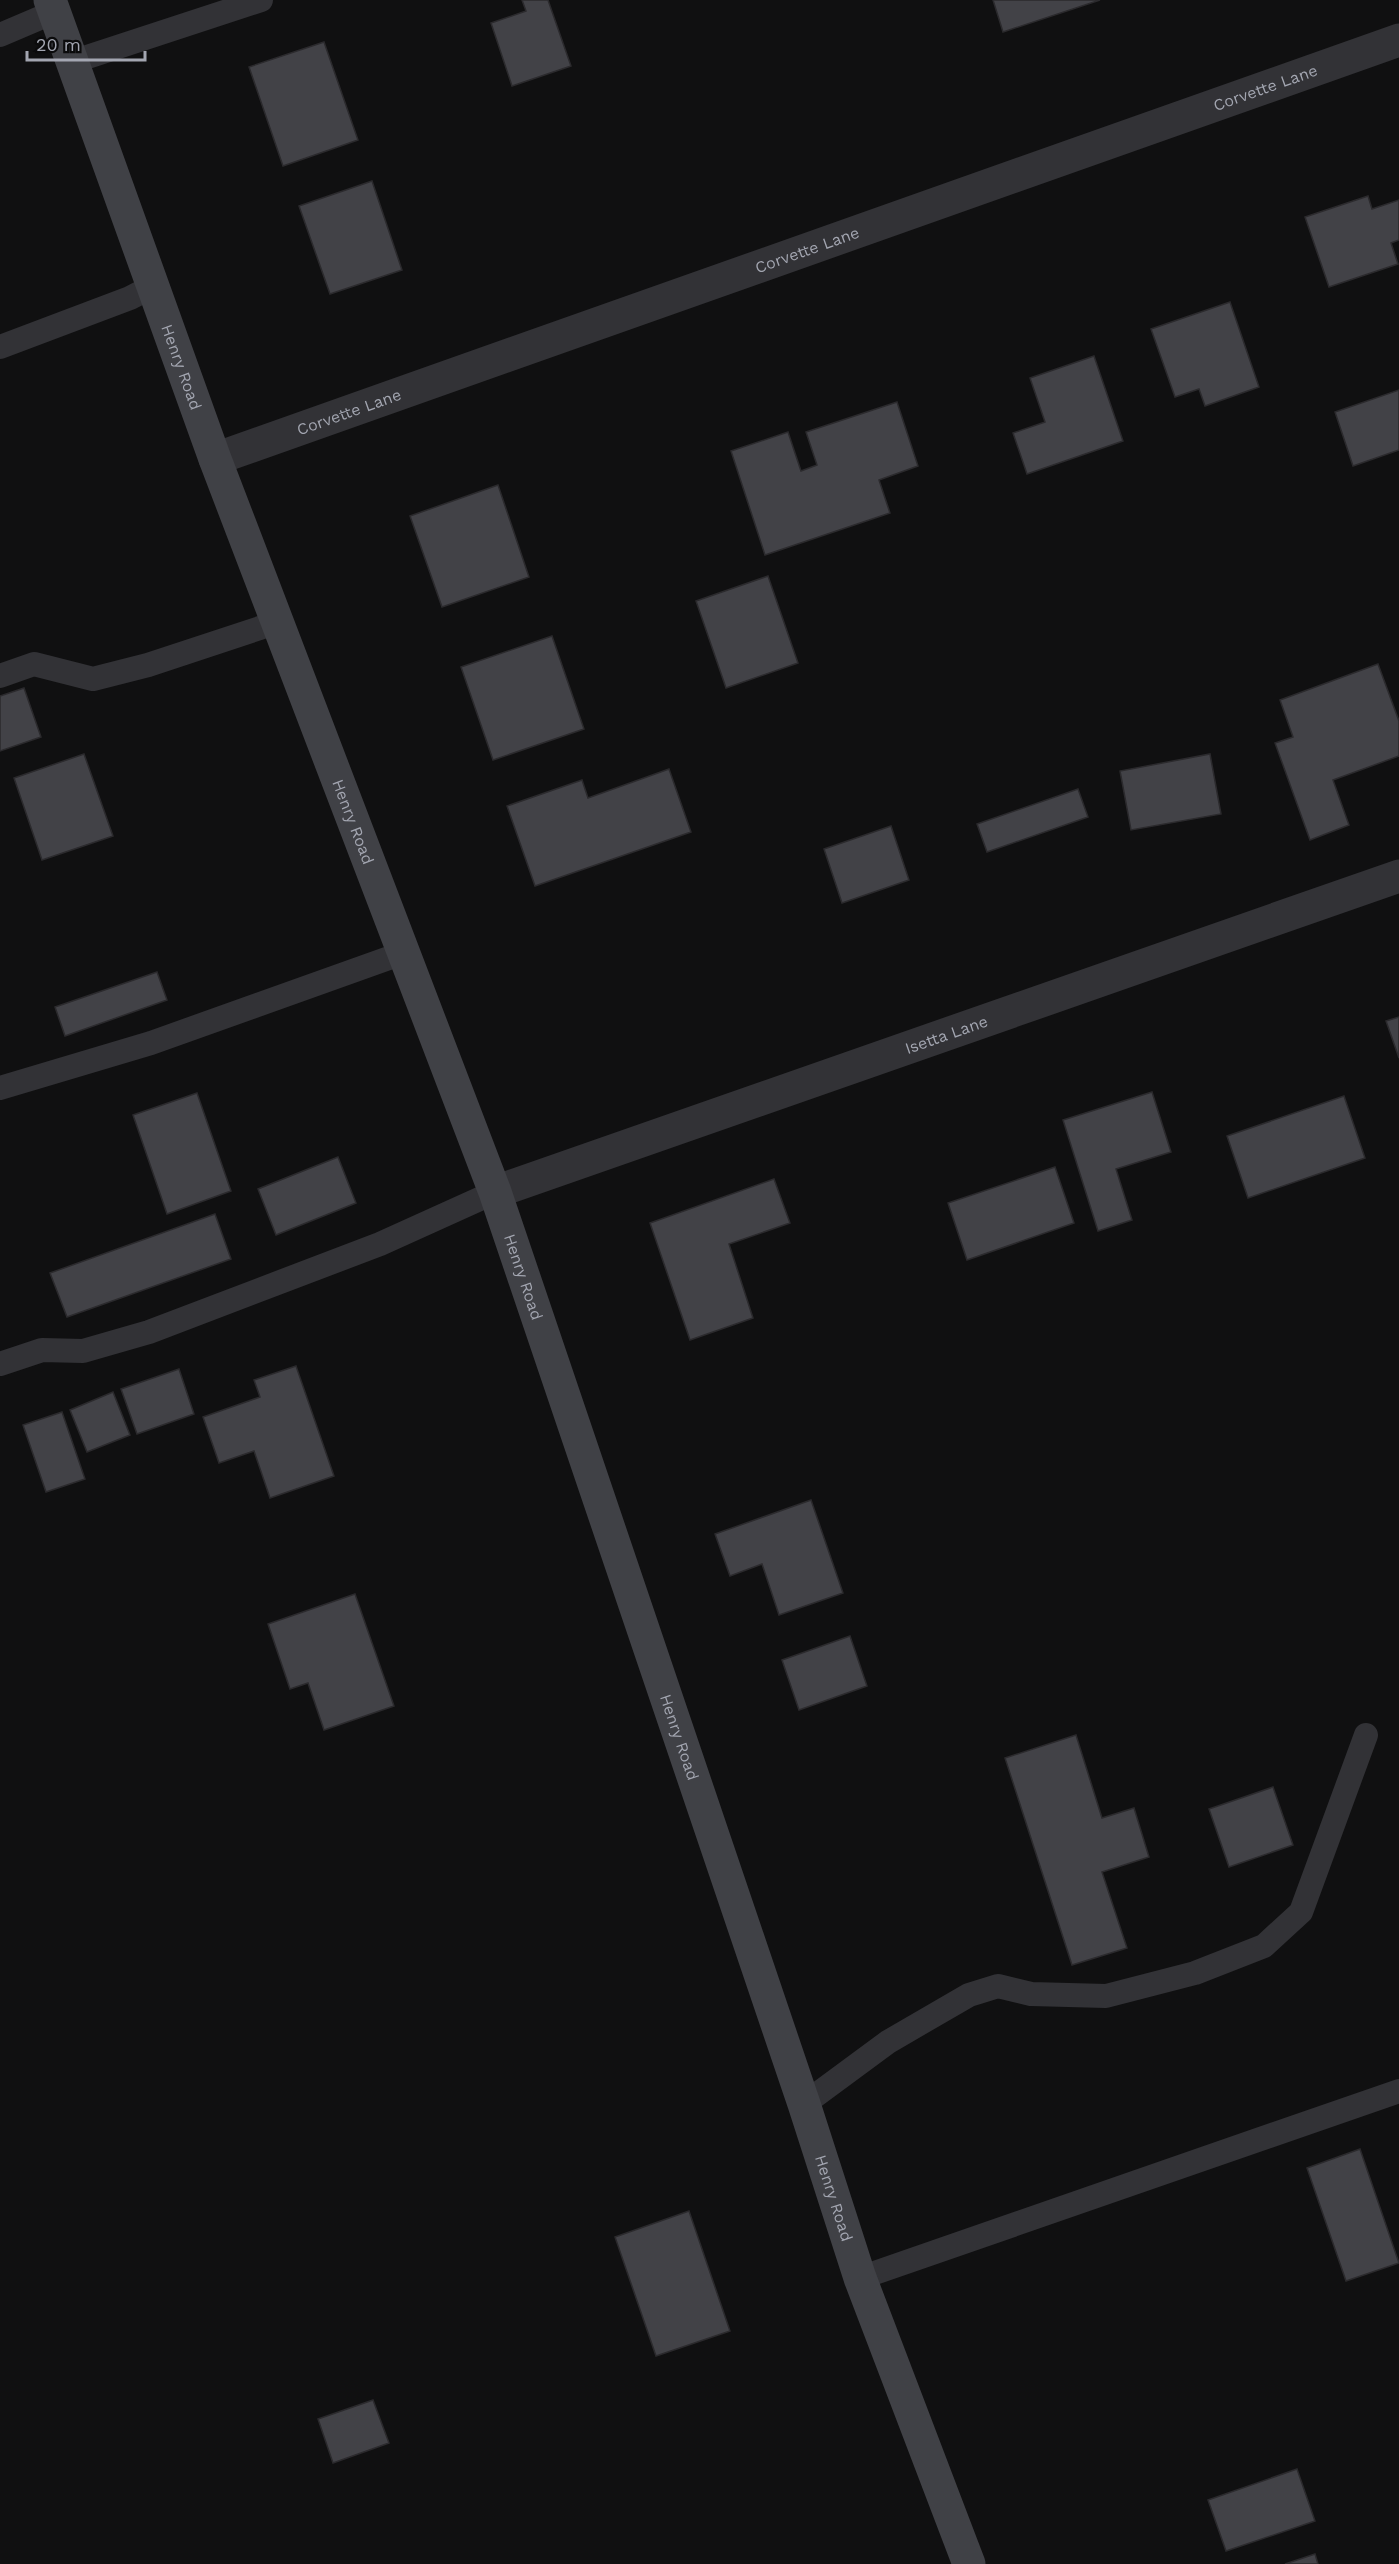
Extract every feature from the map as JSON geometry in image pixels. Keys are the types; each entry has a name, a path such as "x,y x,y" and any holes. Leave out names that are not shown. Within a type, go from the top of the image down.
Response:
{"street":[{"name":"Henry Road","path":"52,6 215,459 495,1192 804,2104 860,2278 969,2564"},
{"name":"Corvette Lane","path":"215,459 1399,40"},
{"name":"Isetta Lane","path":"495,1192 1399,876"}],"lane":[{"path":"72,62 261,0"},
{"path":"0,35 52,6"},
{"path":"0,347 130,298 153,286"},
{"path":"0,676 34,664 93,679 148,665 278,622"},
{"path":"0,1088 151,1043 403,953"},
{"path":"0,1364 42,1350 83,1351 149,1332 380,1244 495,1192"},
{"path":"804,2104 888,2042 969,1995 998,1986 1031,1994 1106,1996 1195,1974 1264,1946 1301,1912 1366,1734"},
{"path":"860,2278 1399,2091"}],"building":[{"path":"522,0 548,0 571,66 512,86 491,23 526,11"},
{"path":"993,0 1100,0 1003,32"},
{"path":"324,42 358,140 283,166 249,67"},
{"path":"372,181 402,270 330,294 299,206"},
{"path":"1368,196 1372,209 1399,200 1399,240 1391,243 1398,264 1329,287 1305,217"},
{"path":"1230,302 1259,387 1205,406 1199,389 1175,397 1151,329"},
{"path":"1094,356 1123,441 1027,474 1013,433 1045,422 1030,378"},
{"path":"1399,390 1399,450 1353,466 1335,412"},
{"path":"897,402 918,466 879,480 890,513 765,555 731,451 788,432 801,471 817,465 806,432"},
{"path":"498,485 529,577 442,607 410,516"},
{"path":"768,576 798,663 726,688 696,601"},
{"path":"552,636 584,729 493,760 461,667"},
{"path":"1378,664 1399,721 1399,756 1333,780 1349,825 1310,840 1275,743 1293,737 1280,700"},
{"path":"24,688 41,737 0,751 0,696"},
{"path":"84,754 113,836 42,860 14,778"},
{"path":"1210,754 1221,814 1131,830 1120,771"},
{"path":"669,769 691,832 535,886 507,806 582,780 588,798"},
{"path":"1078,789 1088,817 987,852 977,824"},
{"path":"891,826 909,880 842,903 824,849"},
{"path":"157,972 167,1000 65,1036 55,1007"},
{"path":"1399,1017 1399,1058 1386,1021"},
{"path":"1152,1092 1171,1152 1116,1169 1132,1220 1098,1231 1063,1120"},
{"path":"197,1093 231,1191 167,1214 133,1115"},
{"path":"1344,1096 1365,1158 1248,1198 1227,1136"},
{"path":"338,1157 356,1203 276,1235 258,1189"},
{"path":"1055,1167 1074,1223 967,1260 948,1203"},
{"path":"774,1179 790,1223 729,1244 753,1318 690,1340 650,1223"},
{"path":"215,1214 231,1259 67,1317 50,1273"},
{"path":"296,1366 334,1476 270,1498 254,1451 219,1463 203,1417 260,1397 254,1380"},
{"path":"179,1369 194,1414 137,1434 121,1389"},
{"path":"113,1392 130,1435 87,1452 70,1410"},
{"path":"62,1412 85,1479 46,1492 23,1425"},
{"path":"811,1500 843,1593 779,1615 762,1564 730,1576 715,1534"},
{"path":"355,1594 394,1706 324,1730 308,1683 290,1689 268,1624"},
{"path":"850,1636 867,1686 799,1710 782,1660"},
{"path":"1076,1735 1102,1818 1134,1808 1149,1857 1102,1872 1127,1948 1072,1965 1005,1758"},
{"path":"1273,1787 1293,1845 1229,1867 1209,1809"},
{"path":"1360,2149 1399,2263 1346,2281 1307,2168"},
{"path":"689,2211 730,2331 656,2356 615,2237"},
{"path":"373,2400 389,2443 333,2463 318,2419"},
{"path":"1297,2469 1315,2521 1226,2551 1208,2500"},
{"path":"1315,2554 1318,2564 1285,2564"}]}
